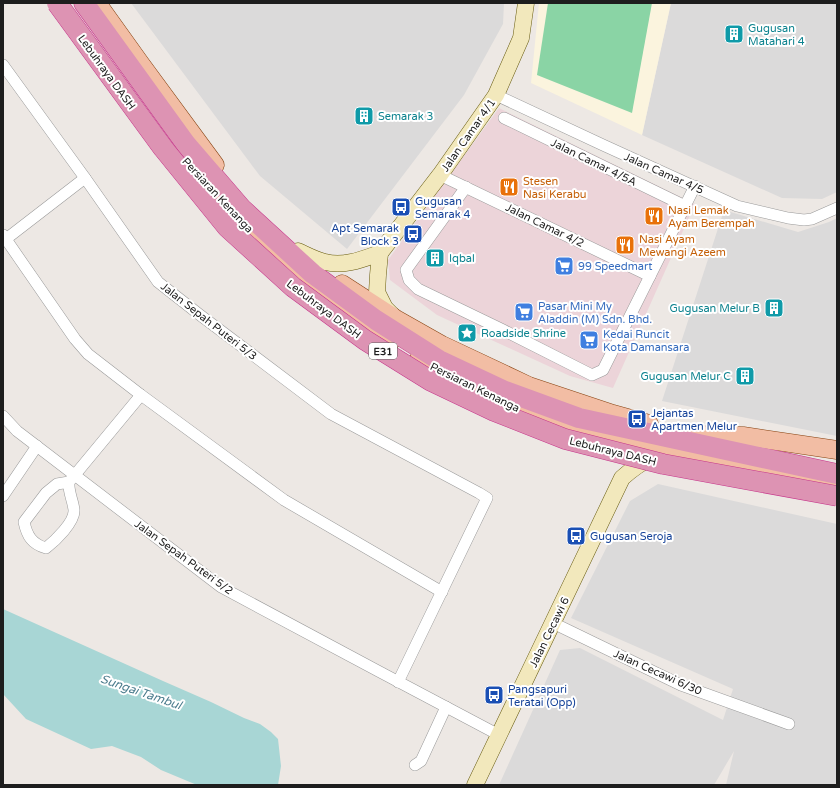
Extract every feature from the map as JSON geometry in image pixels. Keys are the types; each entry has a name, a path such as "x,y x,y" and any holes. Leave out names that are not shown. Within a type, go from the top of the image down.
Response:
{"highway":[{"name":"Lebuhraya DASH","path":"69,3 242,209 313,274 376,320 439,360 505,391 579,418 832,467"},
{"name":"Lebuhraya DASH","path":"69,3 163,148 227,227 292,286 365,340 430,381 494,412 565,439 663,464 837,496"}],"main road":[{"name":"Persiaran Kenanga","path":"69,3 181,156 212,193 277,257 343,311 442,373 523,411 586,430 715,460 837,484"},
{"path":"90,3 140,63"},
{"name":"Persiaran Kenanga","path":"97,3 213,163 255,209 298,251 348,288 396,319 442,346 529,386 613,414 694,436 832,467"},
{"path":"694,436 743,436 837,450"}],"street":[{"name":"Jalan Camar 4/1","path":"380,253 440,175 496,95 521,38 526,3"},
{"name":"Jalan Sepah Puteri 5/3","path":"3,65 158,282 331,414 487,498 442,592"},
{"name":"Jalan Camar 4/5","path":"496,95 737,206 788,218 804,220 812,219 837,208"},
{"name":"Jalan Camar 4/5A","path":"504,118 685,206"},
{"name":"Jalan Camar 4/2","path":"440,175 650,276"},
{"path":"85,178 5,237 75,339 88,354 141,395 284,500 442,592 398,682"},
{"path":"466,187 406,270 409,280 418,289 592,375 603,370 695,186"},
{"path":"298,251 324,262 340,264 380,253 377,292 386,308 396,319"},
{"path":"72,479 57,484 46,492 24,522 26,532 32,540 40,546 46,548 70,523 74,516 74,510 68,488 72,479 141,395"},
{"name":"Jalan Sepah Puteri 5/2","path":"3,416 17,431 37,446 72,479 221,587 499,735"},
{"path":"586,430 601,439 613,451 620,464 622,478"},
{"path":"3,496 37,446"},
{"path":"622,478 645,460 672,450"},
{"name":"Jalan Cecawi 6","path":"475,785 622,478"},
{"name":"Jalan Cecawi 6/30","path":"552,623 681,685 789,724"},
{"path":"415,765 421,762 446,707"}],"shaded area":[{"path":"131,3 504,3 503,24 464,95 347,249 260,176"},
{"path":"539,3 671,3 642,135 531,83"},
{"path":"671,3 837,3 837,192 822,199 782,198 642,135"},
{"path":"499,108 695,204 613,388 570,376 437,315 390,280 388,260"},
{"path":"724,210 798,232 837,218 837,436 662,401"},
{"name":"Gugusan Seroja","path":"658,484 837,524 837,785 726,785 734,751 714,785 499,785 560,650 580,648 723,720 733,689 571,618 630,501"}],"green space":[{"path":"548,3 652,3 632,113 537,75"}],"water":[{"name":"Sungai Tambul","path":"3,609 260,724 278,739 281,766 278,785 197,785 161,770 141,757 112,746 91,749 26,719 3,694"}],"place":[{"name":"Gugusan Matahari 4","path":"734,34"},
{"name":"Semarak 3","path":"364,116"},
{"name":"Stesen Nasi Kerabu","path":"509,187"},
{"name":"Gugusan Semarak 4","path":"401,207"},
{"name":"Nasi Lemak Ayam Berempah","path":"654,216"},
{"name":"Apt Semarak Block 3","path":"413,234"},
{"name":"Nasi Ayam Mewangi Azeem","path":"625,245"},
{"name":"Iqbal","path":"435,258"},
{"name":"99 Speedmart","path":"564,266"},
{"name":"Gugusan Melur B","path":"774,308"},
{"name":"Pasar Mini My Aladdin (M) Sdn. Bhd.","path":"524,312"},
{"name":"Roadside Shrine","path":"467,333"},
{"name":"Kedai Runcit Kota Damansara","path":"589,340"},
{"name":"Gugusan Melur C","path":"745,376"},
{"name":"Jejantas Apartmen Melur","path":"637,419"},
{"name":"Gugusan Seroja","path":"576,536"},
{"name":"Pangsapuri Teratai (Opp)","path":"494,695"}]}
